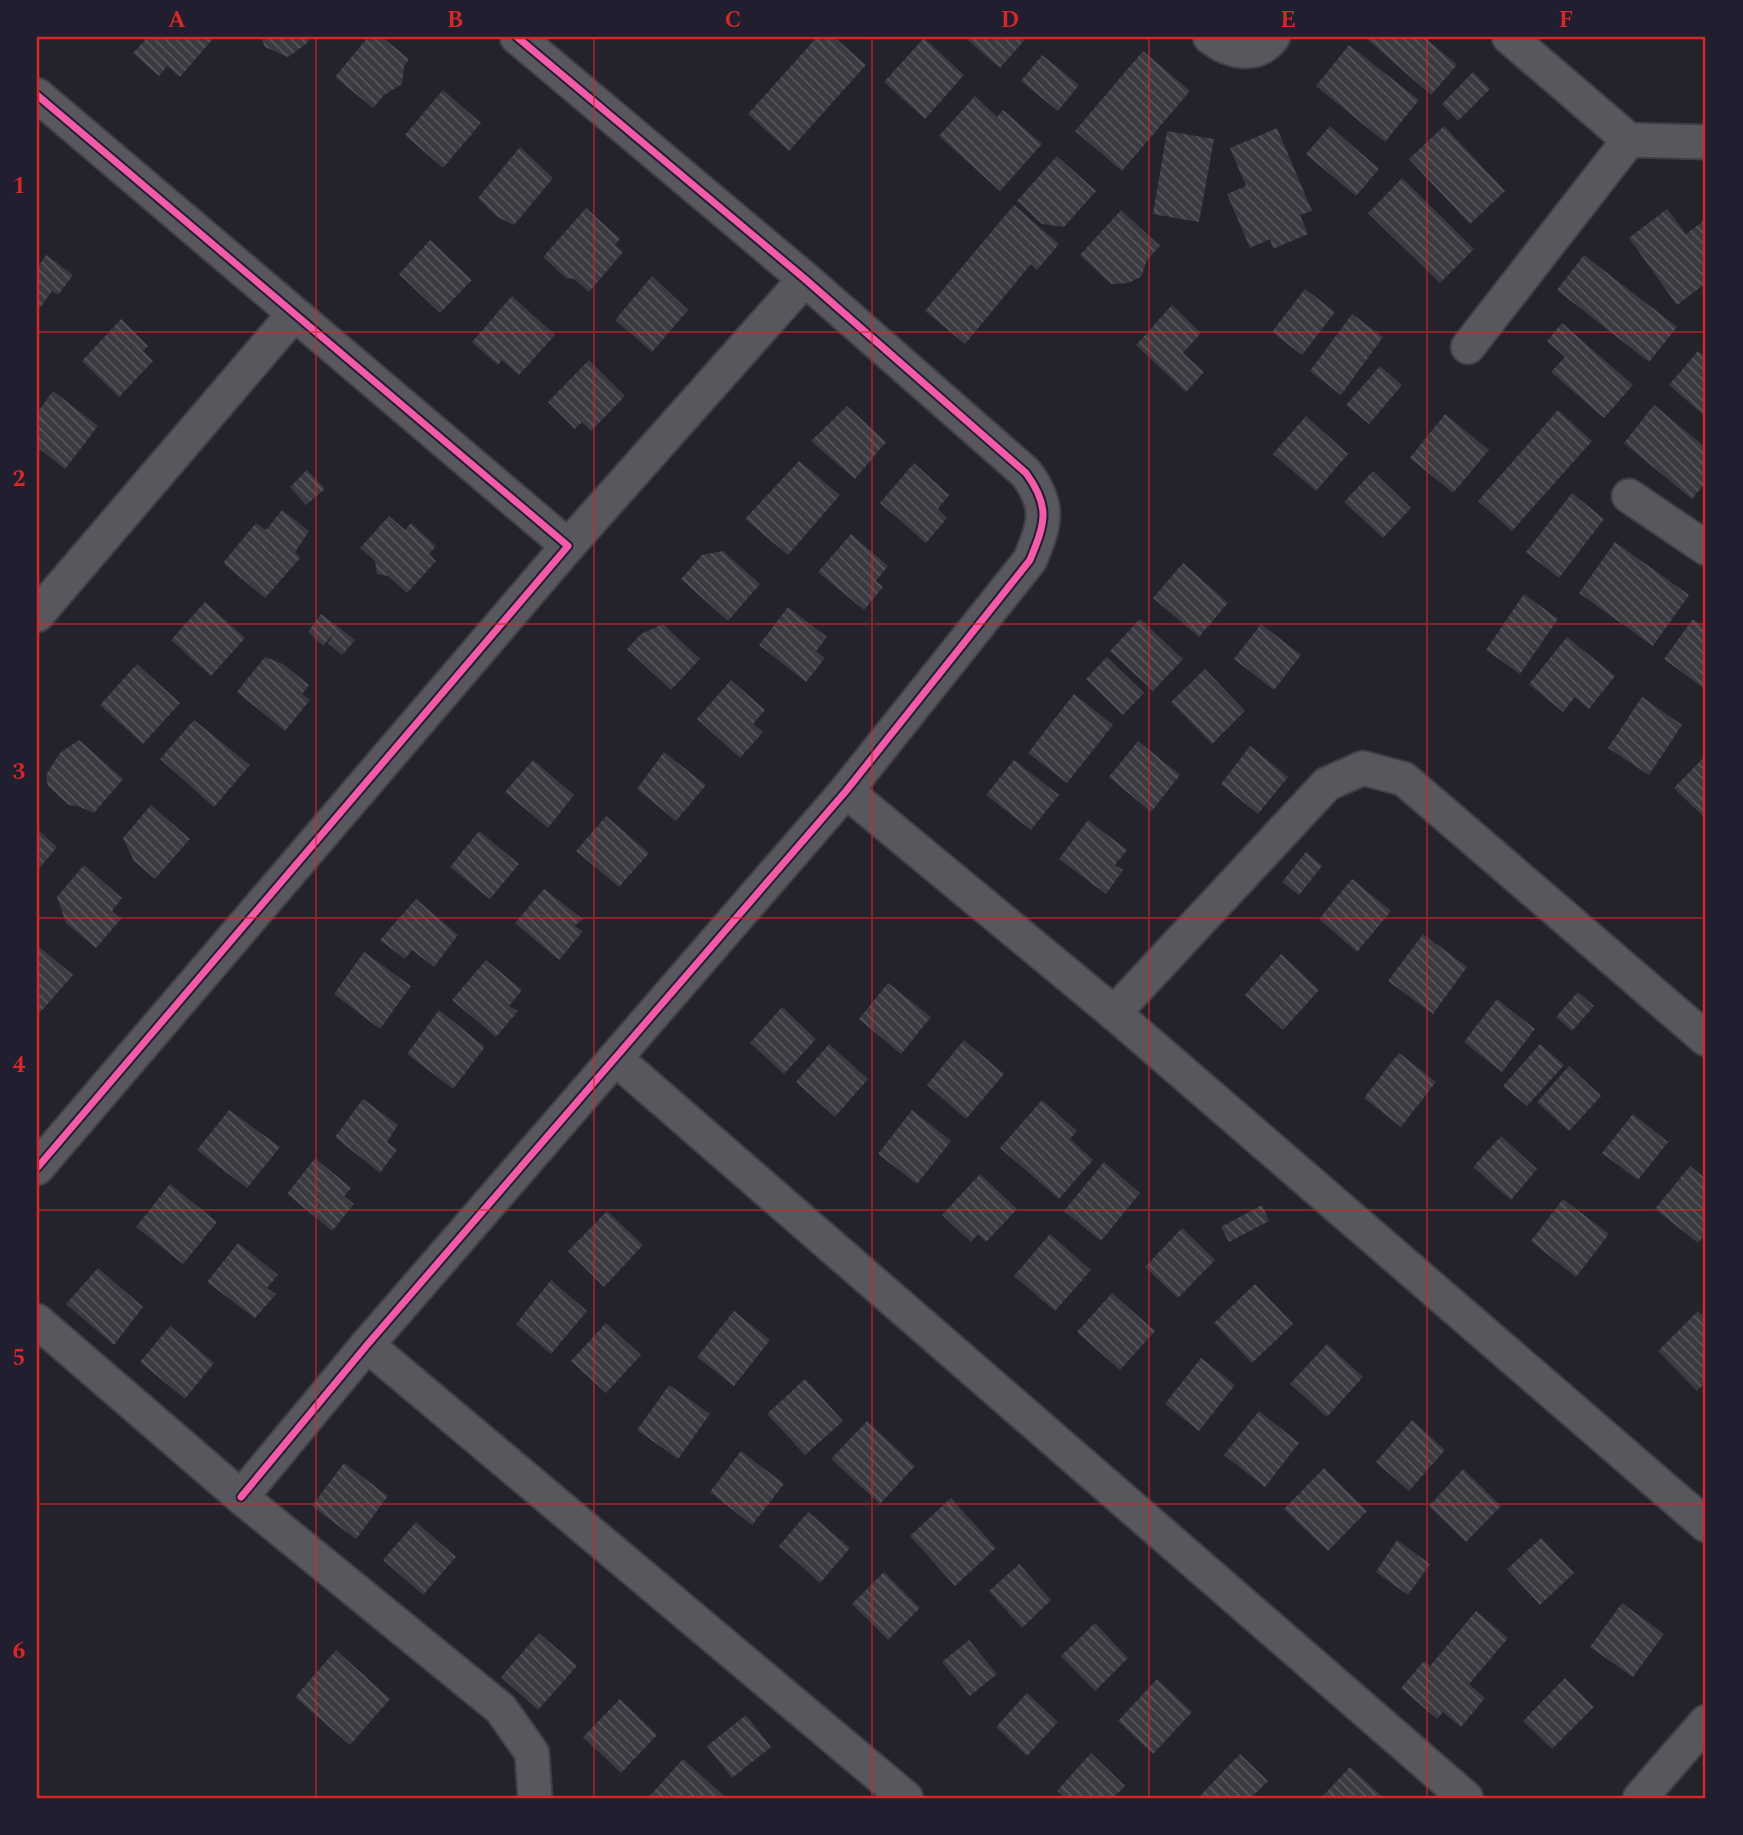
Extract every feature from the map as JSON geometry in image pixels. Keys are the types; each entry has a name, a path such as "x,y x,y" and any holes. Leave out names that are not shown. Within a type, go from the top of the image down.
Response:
{"street":[{"path":"241,1497 367,1345 846,791 1030,560 1040,536 1044,512 1039,491 1026,473 805,279 517,37"},
{"path":"1210,37 1231,50 1250,51 1268,43 1273,37"},
{"path":"1509,37 1629,140 1706,142"},
{"path":"37,95 568,547"},
{"path":"1468,347 1629,140"},
{"path":"37,1168 568,547 805,279"},
{"path":"44,593 294,314"},
{"path":"1629,495 1706,548"},
{"path":"1114,1013 1327,784 1363,768 1404,779 1706,1039"},
{"path":"846,791 1114,1013 1706,1525"},
{"path":"615,1058 1466,1798"},
{"path":"37,1321 241,1497 501,1709 532,1753 535,1798"},
{"path":"367,1345 906,1798"},
{"path":"1640,1798 1706,1722"}],"building":[{"path":"148,37 208,37 212,40 180,77 167,66 159,76 133,53"},
{"path":"261,37 312,37 288,57 265,47"},
{"path":"368,37 382,37 409,59 404,66 402,84 384,95 373,108 335,77"},
{"path":"817,37 834,37 866,65 789,151 748,114"},
{"path":"964,37 1027,37 1000,68"},
{"path":"1367,37 1424,37 1457,65 1431,95"},
{"path":"924,38 964,75 925,119 884,82"},
{"path":"1349,45 1419,100 1385,142 1316,86"},
{"path":"1143,51 1190,91 1122,171 1075,131"},
{"path":"1042,55 1079,85 1058,111 1021,81"},
{"path":"1473,72 1490,89 1458,121 1442,104"},
{"path":"443,90 481,123 443,168 405,135"},
{"path":"975,96 997,117 1003,110 1042,144 1000,191 939,136"},
{"path":"1330,126 1379,169 1356,196 1306,154"},
{"path":"1444,126 1505,191 1470,224 1409,159"},
{"path":"1277,128 1312,211 1300,215 1308,234 1273,249 1270,239 1250,248 1227,194 1246,186 1230,148"},
{"path":"1167,131 1214,139 1199,222 1153,214"},
{"path":"520,147 553,178 514,225 497,217 478,198"},
{"path":"1057,156 1096,191 1064,227 1042,224 1017,201"},
{"path":"1402,178 1474,249 1440,283 1368,213"},
{"path":"1014,205 1059,244 1037,270 1031,264 965,344 925,311"},
{"path":"586,208 620,239 615,245 623,252 589,292 574,279 566,278 543,257"},
{"path":"1667,209 1686,234 1706,219 1706,283 1677,305 1629,238"},
{"path":"1121,210 1160,246 1147,260 1141,277 1128,283 1111,284 1080,255"},
{"path":"430,240 472,280 440,313 399,274"},
{"path":"46,255 73,275 58,295 52,291 40,308 37,305 37,269"},
{"path":"1584,255 1677,327 1649,362 1557,290"},
{"path":"652,276 688,310 652,352 615,320"},
{"path":"1305,289 1335,312 1302,355 1272,332"},
{"path":"512,296 555,335 519,375 502,360 498,365 472,342"},
{"path":"1172,305 1201,333 1183,353 1204,372 1186,392 1136,345"},
{"path":"1352,314 1383,337 1341,395 1310,371"},
{"path":"121,319 148,346 143,351 153,361 119,397 82,361"},
{"path":"1562,323 1633,385 1604,418 1551,372 1565,357 1547,341"},
{"path":"1698,351 1706,358 1706,417 1669,385"},
{"path":"589,360 625,396 591,431 582,422 575,429 548,402"},
{"path":"1380,366 1402,385 1369,424 1346,405"},
{"path":"53,391 98,426 65,469 37,447 37,413"},
{"path":"1654,405 1706,448 1706,482 1692,499 1624,443"},
{"path":"847,406 886,442 855,479 811,441"},
{"path":"1558,410 1592,441 1512,531 1478,501"},
{"path":"1445,414 1489,450 1453,493 1410,458"},
{"path":"1306,416 1348,454 1316,491 1273,454"},
{"path":"799,461 840,495 788,555 745,519"},
{"path":"914,463 949,495 938,509 947,518 926,543 880,503"},
{"path":"307,470 325,489 306,505 290,487"},
{"path":"1373,471 1411,508 1383,538 1344,502"},
{"path":"1572,493 1604,519 1559,578 1526,552"},
{"path":"282,510 309,531 295,552 300,558 265,598 223,563 256,523 266,530"},
{"path":"389,516 405,530 411,523 436,546 429,554 436,561 407,593 388,576 377,574 375,561 360,548"},
{"path":"851,534 888,566 876,581 883,587 864,610 818,572"},
{"path":"1615,542 1689,595 1653,646 1579,593"},
{"path":"723,551 760,584 728,621 681,579 702,555"},
{"path":"1183,563 1228,603 1199,637 1153,598"},
{"path":"1524,594 1558,619 1520,674 1486,650"},
{"path":"205,602 245,638 211,676 171,640"},
{"path":"788,607 827,637 816,651 825,658 806,682 759,645"},
{"path":"321,614 355,640 342,655 328,643 335,632 323,646 308,632"},
{"path":"1140,619 1183,659 1153,691 1110,651"},
{"path":"1693,619 1706,629 1706,690 1664,659"},
{"path":"663,624 700,659 671,690 627,649 641,634"},
{"path":"1261,624 1301,655 1274,690 1234,659"},
{"path":"1567,637 1615,676 1589,709 1575,697 1563,712 1529,684"},
{"path":"265,657 283,664 309,685 302,694 310,700 285,731 237,692"},
{"path":"1107,657 1144,693 1123,715 1086,679"},
{"path":"137,664 180,703 143,744 100,705"},
{"path":"1205,669 1245,711 1212,744 1171,702"},
{"path":"731,680 765,710 753,724 763,732 740,758 697,719"},
{"path":"1074,694 1113,725 1067,783 1028,753"},
{"path":"1642,697 1682,725 1649,775 1608,748"},
{"path":"194,720 250,765 214,807 160,759"},
{"path":"79,740 123,779 94,813 69,805 48,786 46,775 60,753"},
{"path":"1138,741 1180,775 1151,812 1109,777"},
{"path":"1250,746 1288,777 1258,814 1221,784"},
{"path":"664,752 706,785 676,821 637,789"},
{"path":"1706,755 1706,819 1674,788"},
{"path":"533,760 574,795 548,828 505,792"},
{"path":"1014,760 1059,795 1031,830 986,795"},
{"path":"151,805 190,839 155,879 134,861 123,838"},
{"path":"606,816 649,853 619,887 576,851"},
{"path":"1088,820 1127,850 1115,865 1123,870 1106,894 1059,859"},
{"path":"37,829 57,847 37,871"},
{"path":"479,831 519,864 490,899 450,867"},
{"path":"1306,852 1322,866 1299,895 1282,882"},
{"path":"84,865 122,898 112,911 121,919 96,948 66,923 57,897"},
{"path":"1352,879 1391,911 1357,952 1319,919"},
{"path":"544,889 583,919 574,926 583,931 559,960 515,923"},
{"path":"416,899 458,935 434,967 412,950 405,959 380,940"},
{"path":"1423,934 1467,967 1433,1014 1388,981"},
{"path":"37,945 73,975 37,1016"},
{"path":"364,952 411,986 380,1029 334,994"},
{"path":"1281,954 1319,990 1283,1030 1245,995"},
{"path":"486,960 522,990 509,1006 518,1011 496,1037 452,1000"},
{"path":"888,983 931,1017 901,1054 859,1019"},
{"path":"1578,992 1594,1006 1572,1031 1556,1017"},
{"path":"1497,999 1535,1029 1502,1072 1464,1042"},
{"path":"782,1007 816,1039 784,1074 750,1043"},
{"path":"439,1010 485,1047 453,1089 407,1054"},
{"path":"964,1040 1004,1074 966,1119 927,1085"},
{"path":"829,1044 868,1079 835,1117 796,1082"},
{"path":"1540,1044 1564,1065 1527,1106 1503,1086"},
{"path":"1399,1053 1436,1082 1401,1127 1364,1098"},
{"path":"1569,1066 1601,1096 1569,1131 1537,1102"},
{"path":"363,1099 398,1125 387,1142 397,1150 380,1173 335,1137"},
{"path":"1042,1100 1077,1131 1070,1139 1093,1160 1059,1199 1000,1148"},
{"path":"229,1110 280,1147 247,1188 197,1150"},
{"path":"912,1110 951,1141 917,1184 878,1154"},
{"path":"1633,1114 1668,1142 1638,1180 1602,1153"},
{"path":"1501,1136 1537,1169 1511,1200 1473,1167"},
{"path":"315,1158 351,1188 344,1196 354,1204 332,1231 287,1194"},
{"path":"1104,1162 1140,1193 1101,1241 1064,1211"},
{"path":"1690,1166 1706,1179 1706,1233 1698,1243 1655,1209"},
{"path":"980,1174 1017,1209 986,1242 978,1234 971,1242 942,1215"},
{"path":"170,1184 217,1222 183,1264 136,1227"},
{"path":"1563,1199 1609,1234 1576,1277 1531,1241"},
{"path":"1262,1205 1269,1221 1229,1242 1221,1227"},
{"path":"607,1211 643,1245 604,1287 568,1251"},
{"path":"1182,1228 1215,1260 1178,1298 1145,1267"},
{"path":"1050,1234 1091,1270 1055,1311 1014,1276"},
{"path":"238,1243 278,1275 267,1288 276,1294 255,1318 207,1282"},
{"path":"98,1268 143,1307 114,1345 66,1304"},
{"path":"551,1280 587,1311 551,1354 516,1324"},
{"path":"1255,1284 1293,1324 1252,1363 1214,1323"},
{"path":"1112,1293 1155,1331 1120,1370 1077,1332"},
{"path":"734,1311 770,1340 734,1386 697,1357"},
{"path":"1698,1311 1706,1320 1706,1382 1697,1391 1658,1351"},
{"path":"606,1323 641,1355 606,1393 571,1361"},
{"path":"170,1326 214,1363 185,1399 140,1362"},
{"path":"1327,1344 1363,1377 1327,1417 1290,1384"},
{"path":"1201,1358 1235,1385 1199,1431 1165,1404"},
{"path":"805,1379 843,1421 805,1455 767,1414"},
{"path":"669,1385 710,1414 678,1459 637,1430"},
{"path":"1259,1411 1299,1443 1265,1487 1224,1455"},
{"path":"1412,1420 1445,1450 1409,1491 1376,1462"},
{"path":"867,1421 915,1466 880,1504 831,1459"},
{"path":"741,1451 784,1484 752,1525 710,1492"},
{"path":"344,1463 388,1496 356,1539 312,1506"},
{"path":"1324,1468 1367,1511 1328,1551 1284,1509"},
{"path":"1463,1469 1501,1506 1466,1542 1429,1506"},
{"path":"951,1498 996,1548 955,1586 910,1536"},
{"path":"808,1512 850,1548 820,1583 779,1546"},
{"path":"416,1522 456,1557 423,1595 383,1560"},
{"path":"1541,1538 1574,1573 1540,1605 1507,1569"},
{"path":"1397,1540 1430,1564 1408,1595 1376,1572"},
{"path":"1019,1564 1051,1600 1022,1628 989,1591"},
{"path":"884,1572 920,1608 888,1640 852,1604"},
{"path":"1622,1603 1664,1634 1633,1677 1590,1647"},
{"path":"1476,1611 1508,1638 1469,1684 1485,1698 1461,1727 1443,1712 1437,1719 1401,1688 1424,1661 1430,1666"},
{"path":"1095,1623 1128,1658 1095,1691 1061,1656"},
{"path":"539,1633 577,1666 538,1710 501,1677"},
{"path":"969,1640 997,1674 970,1696 942,1662"},
{"path":"336,1650 390,1699 350,1745 295,1697"},
{"path":"1565,1678 1594,1707 1552,1749 1523,1721"},
{"path":"1157,1679 1192,1712 1153,1754 1118,1721"},
{"path":"1027,1693 1058,1722 1027,1756 996,1727"},
{"path":"620,1699 657,1735 621,1773 583,1737"},
{"path":"746,1715 771,1747 732,1778 707,1746"},
{"path":"1091,1753 1125,1786 1113,1798 1065,1798 1057,1791"},
{"path":"1240,1754 1268,1781 1251,1798 1198,1798"},
{"path":"683,1759 723,1795 721,1798 648,1798"},
{"path":"1350,1767 1384,1798 1321,1798"}],"cycle path":[{"path":"241,1497 367,1345 846,791 1030,560 1042,525 1039,496 1026,473 805,279 517,37"},
{"path":"37,95 568,546 37,1168"}]}
